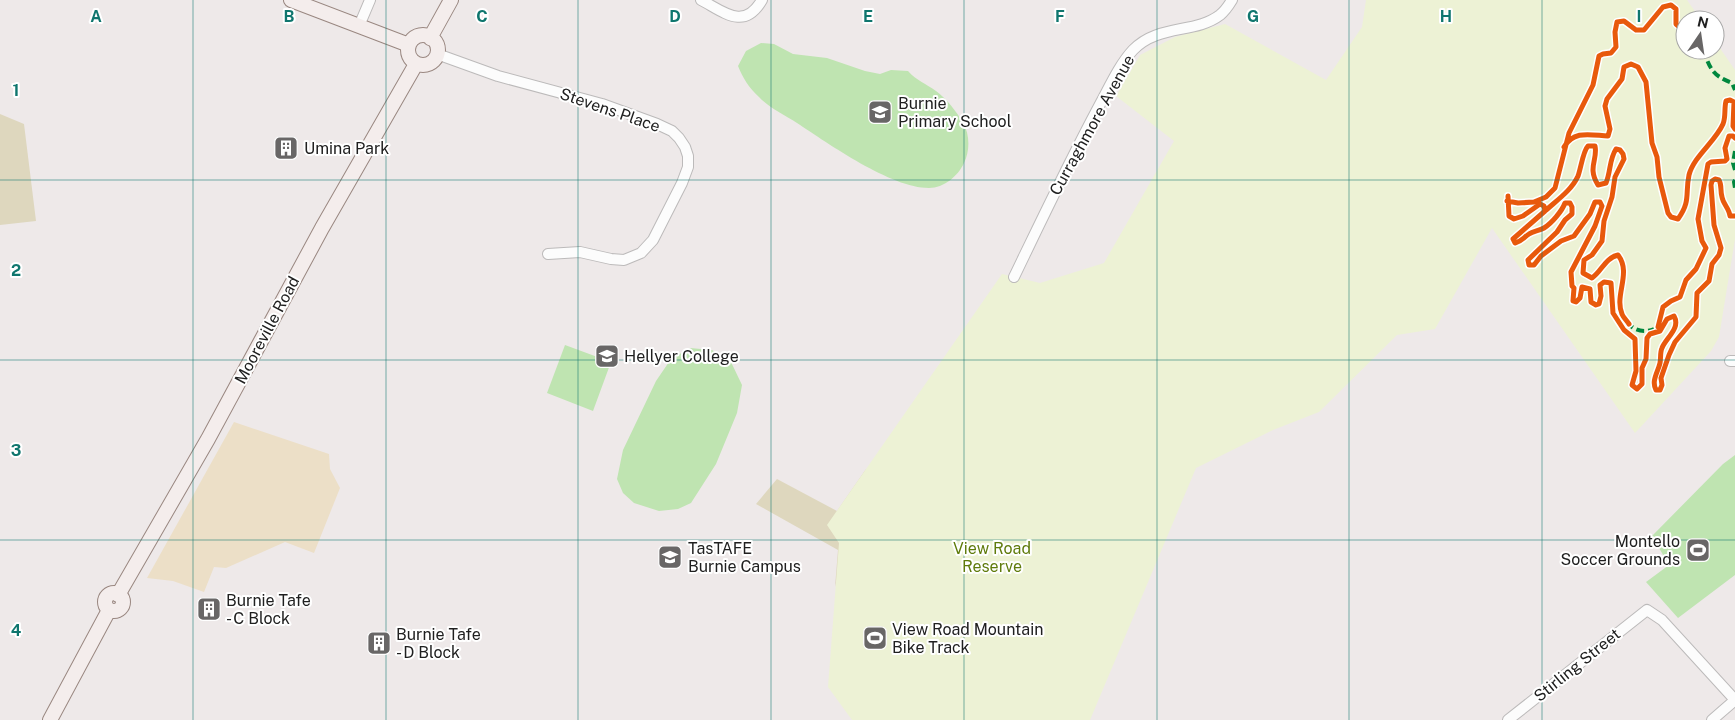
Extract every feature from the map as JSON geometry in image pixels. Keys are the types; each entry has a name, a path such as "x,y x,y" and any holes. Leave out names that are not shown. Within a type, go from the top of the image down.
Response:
{"main road":[{"path":"291,0 409,45"},
{"path":"430,38 451,0"},
{"path":"420,36 430,38 436,44 436,58 429,64 416,64 408,53 409,45 412,40 420,36"},
{"name":"Mooreville Road","path":"50,720 110,610 115,611 121,607 122,600 118,595 208,439 322,228 416,64"}],"street":[{"path":"359,26 370,0"},
{"path":"701,0 728,14 741,18 752,13 762,0"},
{"name":"Curraghmore Avenue","path":"1014,277 1071,158 1113,81 1132,51 1147,39 1172,30 1199,24 1221,15 1232,0"},
{"name":"Stevens Place","path":"437,54 498,76 602,104 672,131 685,146 688,156 688,167 682,183 652,240 641,253 624,260 580,252 548,254"},
{"name":"Stirling Street","path":"1508,720 1647,610 1662,620 1735,700"},
{"path":"1712,720 1735,700"}],"shaded area":[{"path":"0,114 24,124 36,221 0,225"},
{"path":"234,422 329,454 330,469 340,488 314,553 285,542 226,568 214,567 204,592 173,581 147,578"},
{"path":"866,469 835,587 838,550 756,504 777,479 837,511"}],"green space":[{"name":"View Road Reserve","path":"1366,0 1687,0 1694,10 1675,10 1675,60 1725,60 1725,56 1735,70 1735,239 1719,337 1711,351 1635,433 1492,228 1435,329 1397,335 1319,412 1273,430 1196,468 1090,720 852,720 828,687 839,543 827,525 1002,274 1040,283 1104,263 1174,141 1116,96 1140,55 1175,37 1225,24 1326,80 1362,27"},
{"path":"761,43 774,44 793,54 827,58 880,74 891,70 908,71 944,97 963,123 967,132 968,143 966,158 961,168 945,184 929,188 897,181 843,153 767,105 749,86 738,66 746,51"},
{"path":"565,345 611,362 593,411 547,393"},
{"path":"690,348 712,350 731,362 742,385 737,413 716,464 691,503 678,509 659,511 634,503 623,493 617,479 623,450 656,381 671,359"},
{"name":"Montello Soccer Grounds","path":"1735,455 1735,575 1678,618 1646,582 1669,565 1652,536 1723,464"}],"marked path":[{"path":"1707,60 1713,71 1732,83 1735,90"},
{"path":"1735,151 1733,163 1735,170"},
{"path":"1735,180 1735,188"},
{"path":"1627,322 1639,330 1647,331 1654,329"}],"cycle path":[{"path":"1507,201 1518,203 1534,202 1546,197 1555,188 1569,133 1593,85 1599,56 1611,53 1616,47 1615,32 1617,22 1624,21 1636,30 1644,30 1663,7 1671,5 1676,10"},
{"path":"1564,147 1573,138 1578,136 1608,136 1610,129 1605,106 1607,99 1622,79 1624,67 1631,64 1638,67 1646,82 1652,143 1657,157 1659,177 1668,213 1671,217 1678,219 1685,207 1689,175 1692,168 1719,131 1724,121 1726,101 1730,100 1734,102 1733,126 1735,129"},
{"path":"1658,327 1663,307 1680,297 1686,280 1696,269 1706,248 1702,241 1698,219 1708,164 1725,161 1727,159 1725,148 1729,136 1735,138"},
{"path":"1545,211 1572,186 1578,176 1588,146 1595,146 1593,173 1598,185 1606,183 1614,153 1616,149 1620,150 1624,159 1615,177 1612,197 1604,221 1602,241 1592,255 1584,260 1583,273 1592,278 1610,259 1618,255 1623,269 1620,307 1629,324"},
{"path":"1508,196 1509,216 1514,219 1523,216 1540,204 1544,206 1545,211 1513,239 1515,243 1547,226 1565,203 1570,203 1572,207 1572,214 1565,220 1557,232 1528,260 1529,265 1534,265 1541,256 1561,241 1574,236 1590,214 1595,202 1600,202 1602,206 1595,226 1571,272 1572,286 1574,288 1573,301 1576,302 1580,298 1582,287 1590,289 1591,302 1596,305 1599,304 1601,296 1600,285 1604,282 1611,283 1613,313 1624,330 1635,339 1636,371 1632,385 1637,389 1642,384 1642,368 1646,359 1647,338 1650,334 1660,331 1667,319 1674,316 1676,325 1661,350 1660,363 1655,380 1656,390 1660,390 1662,385 1661,378 1675,342 1696,317 1697,293 1709,281 1712,264 1719,255 1721,248 1714,225 1711,185 1715,179 1720,182 1721,194 1730,216 1735,216"}],"place":[{"name":"Burnie Primary School","path":"880,112"},
{"name":"Umina Park","path":"286,148"},
{"name":"Hellyer College","path":"607,356"},
{"name":"Montello Soccer Grounds","path":"1698,550"},
{"name":"TasTAFE Burnie Campus","path":"670,557"},
{"name":"Burnie Tafe - C Block","path":"209,609"},
{"name":"View Road Mountain Bike Track","path":"875,638"},
{"name":"Burnie Tafe - D Block","path":"379,643"}]}
